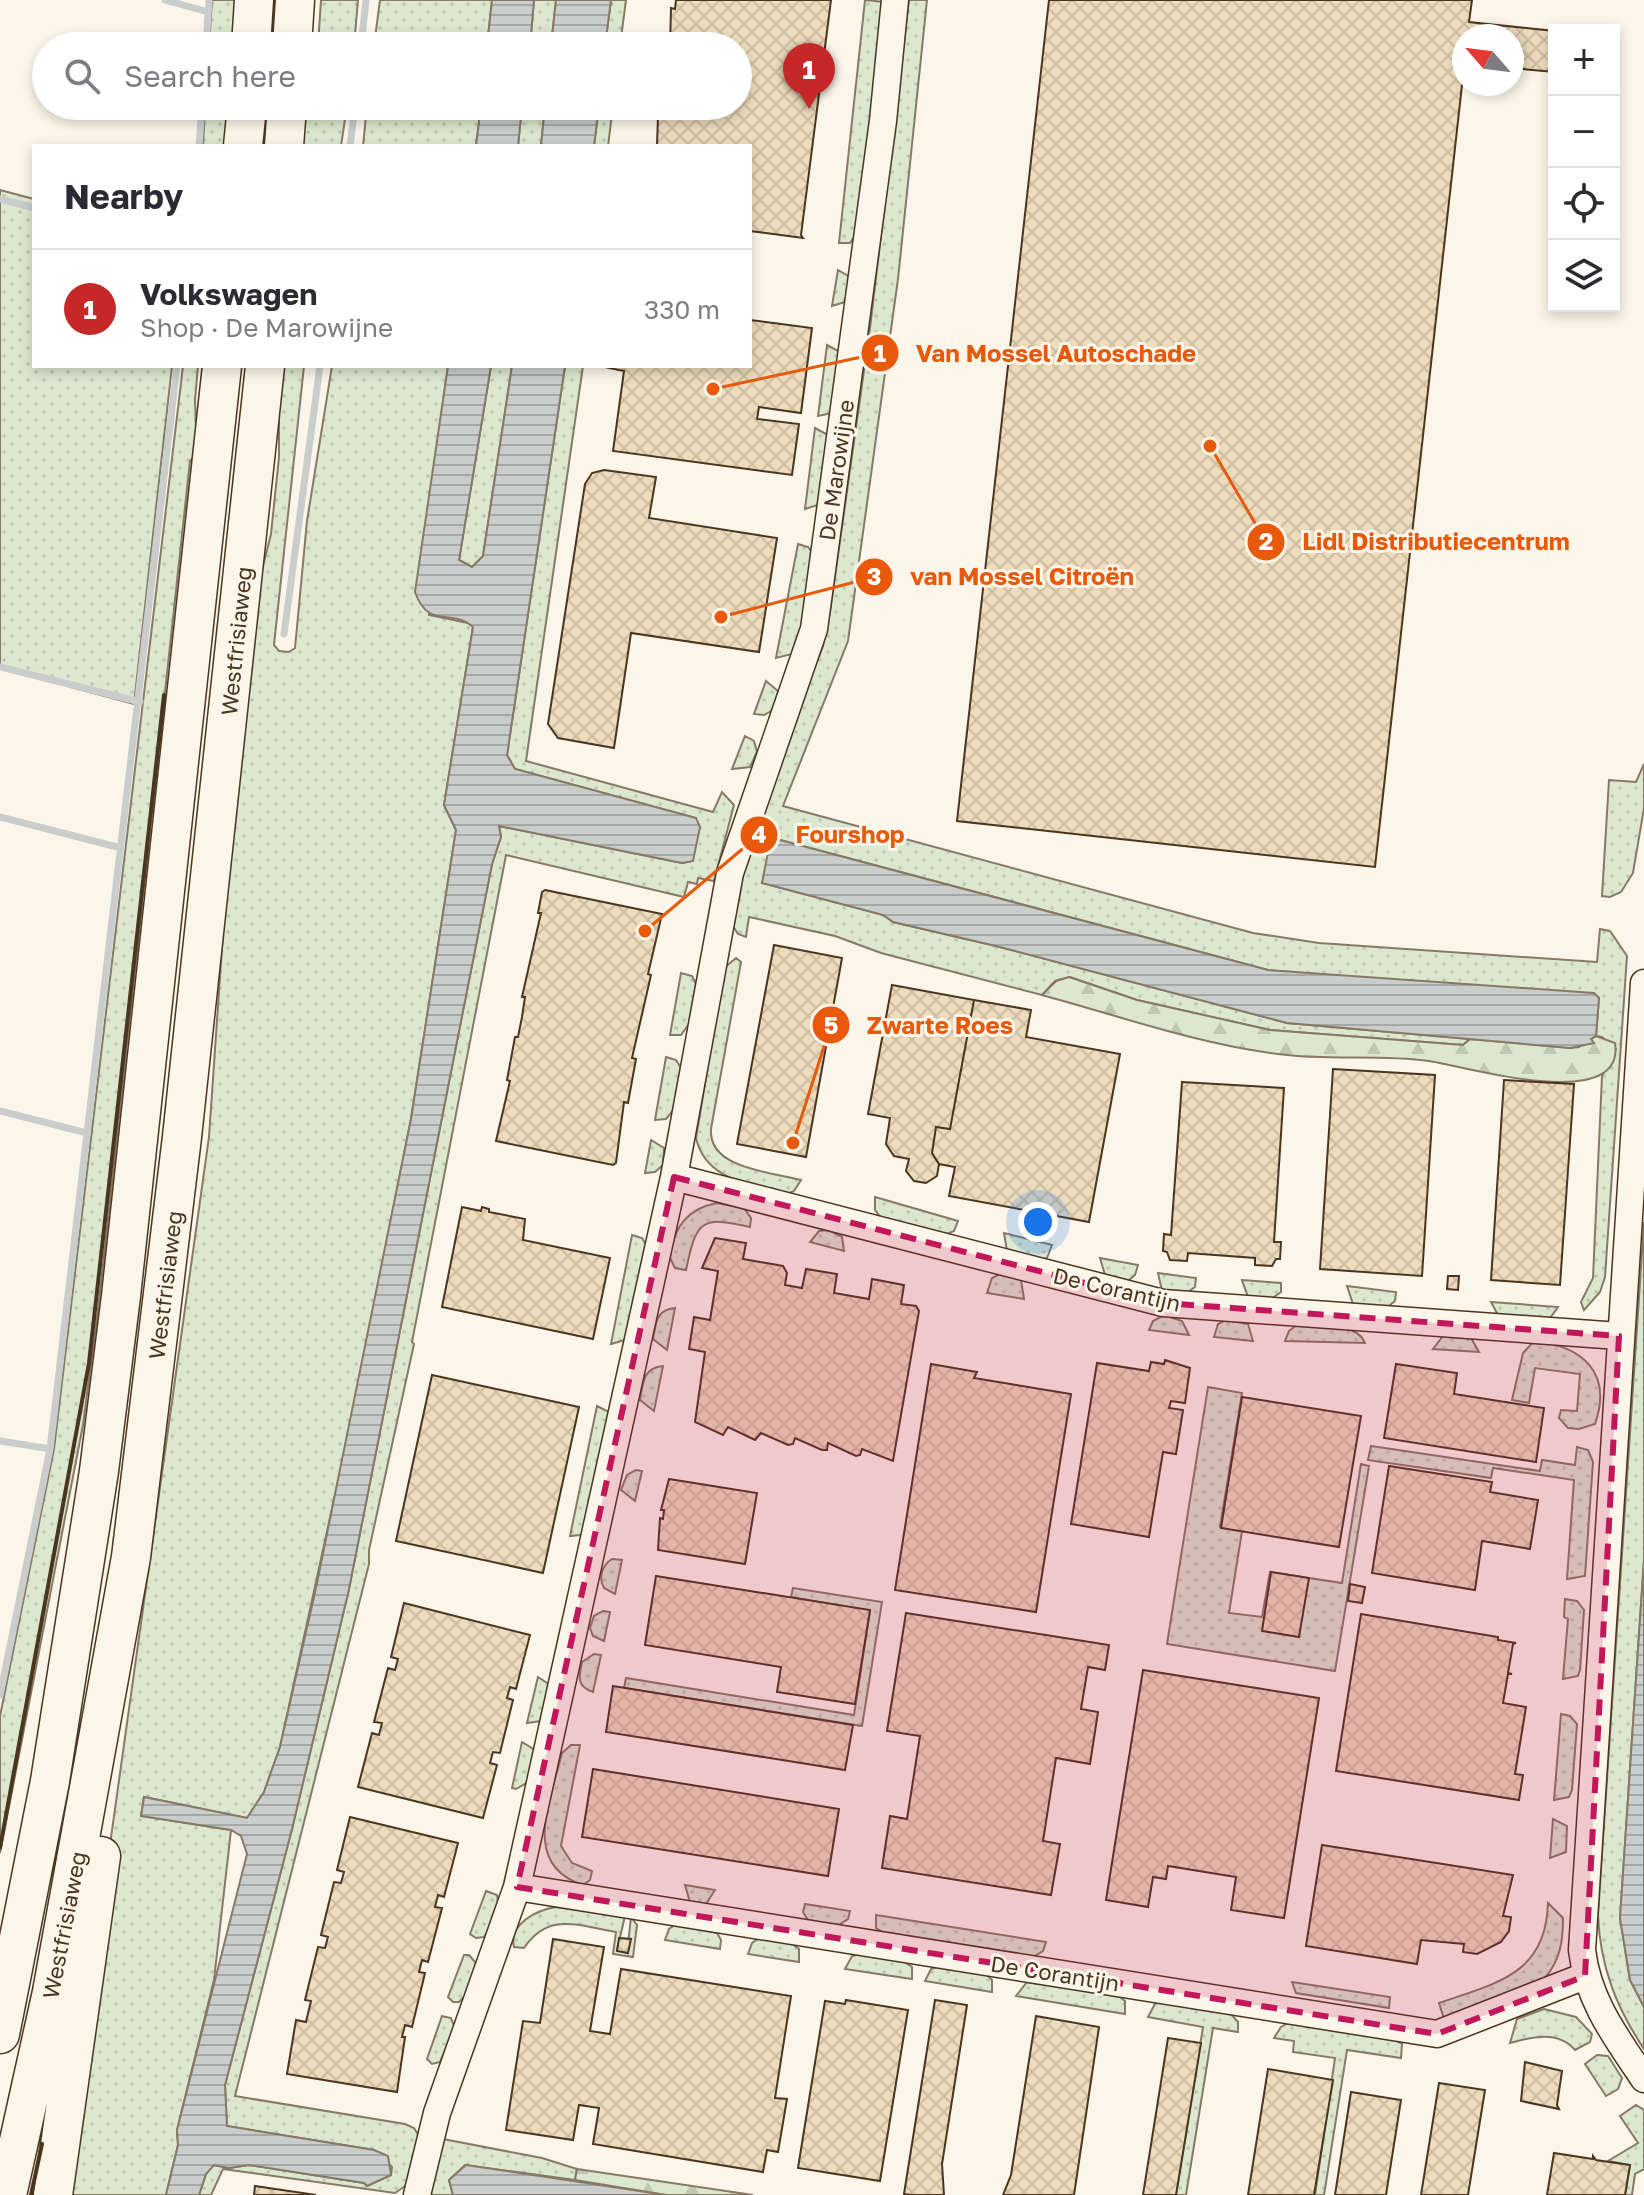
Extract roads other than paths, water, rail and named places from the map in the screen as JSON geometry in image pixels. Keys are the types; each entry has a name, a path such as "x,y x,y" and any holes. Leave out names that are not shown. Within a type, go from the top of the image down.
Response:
{"highway":[{"path":"252,32 254,0"},
{"path":"293,32 295,0"},
{"path":"243,144 246,120"},
{"path":"284,144 286,120"},
{"name":"Westfrisiaweg","path":"0,2034 77,1628 111,1375 222,368"},
{"name":"Westfrisiaweg","path":"7,2195 52,1992 131,1557 155,1371 265,368"},
{"path":"53,2195 114,1765 107,1694"},
{"path":"0,1967 25,1914"}],"street":[{"name":"De Marowijne","path":"674,1177 730,873 740,834 814,629 883,121 895,0"},
{"path":"1643,992 1582,1950 1585,1976 1595,2005 1644,2079"},
{"name":"De Corantijn","path":"674,1177 1163,1303 1619,1336"},
{"path":"420,2183 437,2113 517,1887 674,1177"},
{"name":"De Corantijn","path":"517,1887 1437,2034 1585,1976"}],"waterway":[{"path":"165,0 208,12"},
{"path":"207,32 209,0"},
{"path":"363,32 366,0"},
{"path":"199,144 201,120"},
{"path":"350,144 353,120"},
{"path":"0,199 32,207"},
{"path":"0,1695 50,1449 177,368"},
{"path":"284,634 320,368"},
{"path":"0,667 140,702"},
{"path":"0,817 121,848"},
{"path":"0,1111 87,1133"},
{"path":"0,1441 45,1448"}],"place":[{"name":"Volkswagen","path":"809,109"},
{"name":"Van Mossel Autoschade","path":"713,389"},
{"name":"Lidl Distributiecentrum","path":"1210,446"},
{"name":"van Mossel Citroën","path":"721,617"},
{"name":"Fourshop","path":"645,931"},
{"name":"Zwarte Roes","path":"793,1143"}]}
